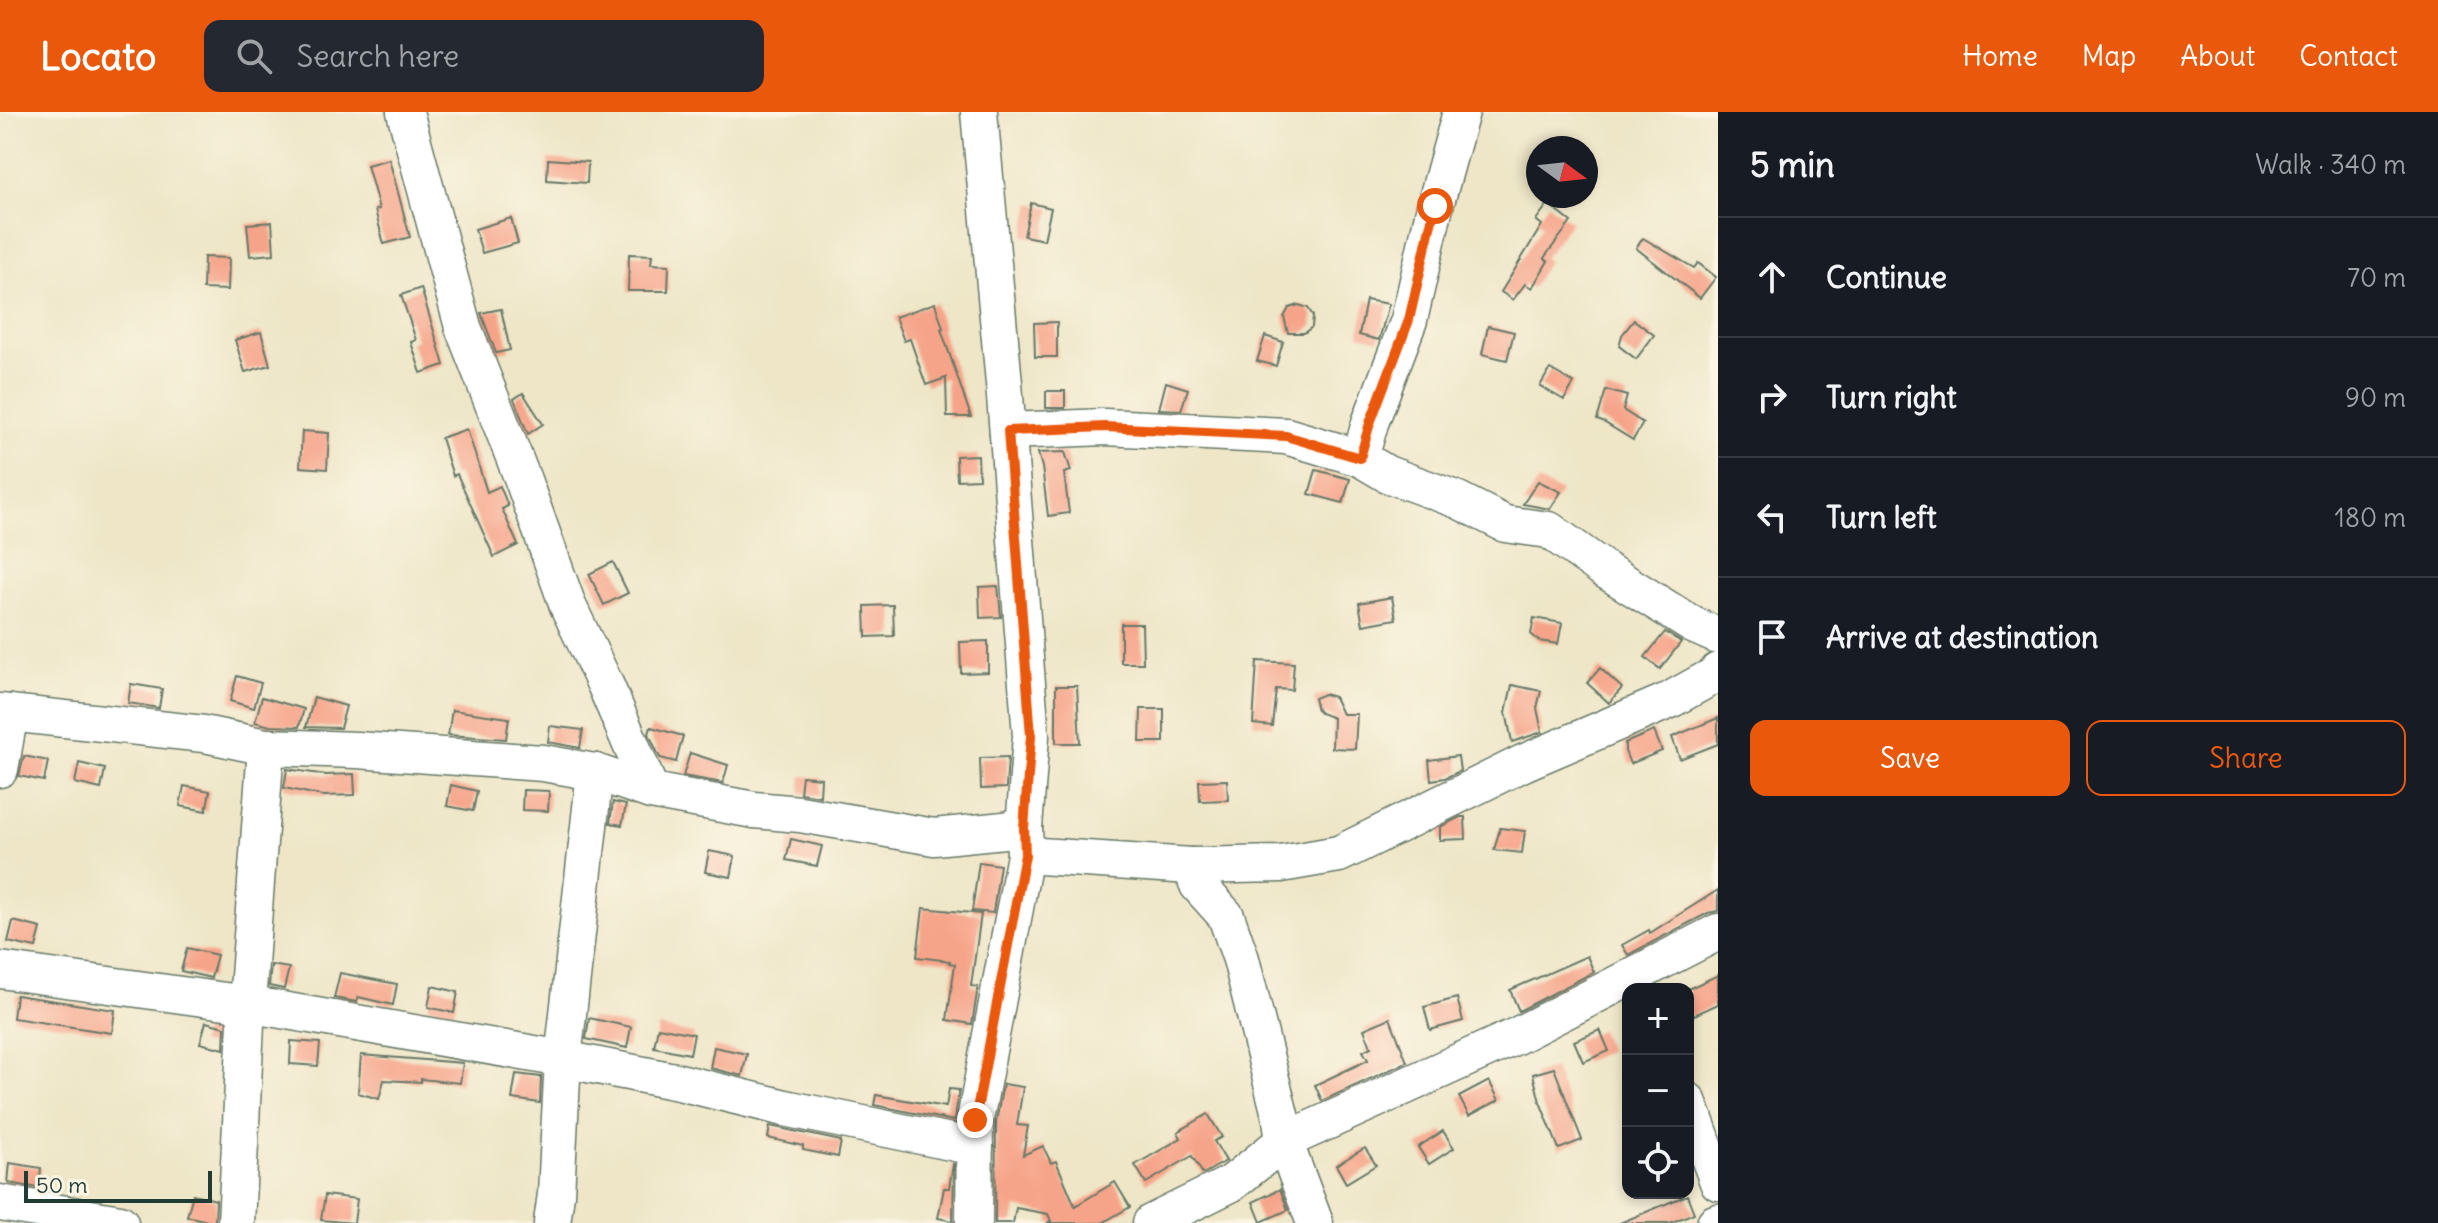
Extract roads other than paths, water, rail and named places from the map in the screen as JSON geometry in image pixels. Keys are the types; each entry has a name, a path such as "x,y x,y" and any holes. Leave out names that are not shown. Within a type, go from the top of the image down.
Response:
{"street":[{"path":"405,112 463,327 568,606 651,791"},
{"path":"974,1223 975,1120 1025,842 1031,736 1008,431 979,112"},
{"path":"1360,458 1409,320 1435,206 1461,112"},
{"path":"1008,431 1105,427 1286,436 1360,458 1387,474 1458,500 1505,524 1549,530 1617,578 1693,625 1718,636"},
{"path":"0,769 5,712 204,734 266,747 543,763 595,772 651,791 934,837 1025,842 1191,866 1281,864 1339,854 1523,763 1670,700 1718,671"},
{"path":"236,1223 247,1004 266,747"},
{"path":"552,1223 563,1059 595,772"},
{"path":"1191,866 1198,885 1226,916 1241,959 1284,1141 1315,1223"},
{"path":"1151,1223 1232,1183 1284,1141 1643,980 1718,932"},
{"path":"0,970 247,1004 563,1059 975,1147"},
{"path":"1694,1117 1718,1182"},
{"path":"0,1203 120,1223"}]}
